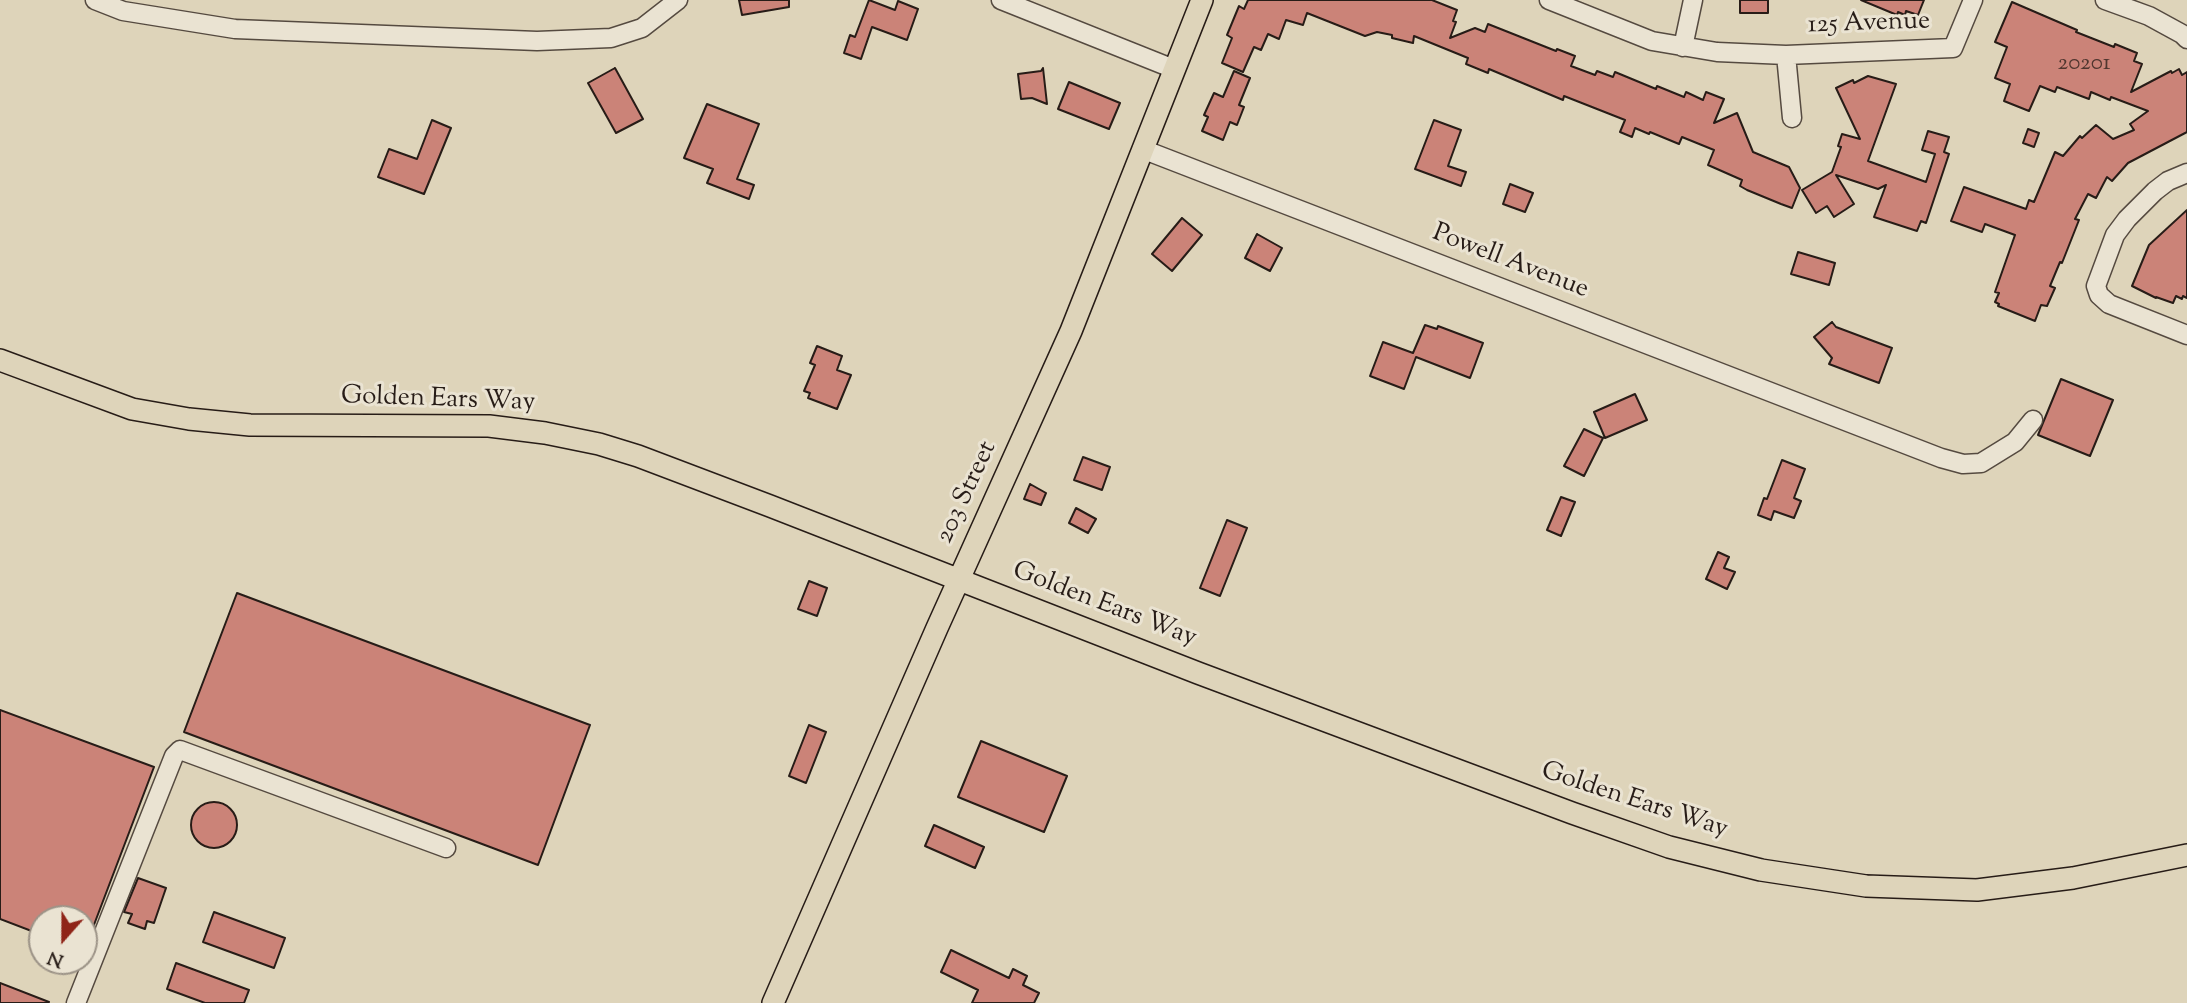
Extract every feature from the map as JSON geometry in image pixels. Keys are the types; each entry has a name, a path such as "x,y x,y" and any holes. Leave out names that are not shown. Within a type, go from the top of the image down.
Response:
{"main road":[{"name":"203 Street","path":"773,1003 1071,331 1202,0"},
{"name":"Golden Ears Way","path":"0,360 132,409 189,419 250,425 489,426 545,433 599,444 698,479 1198,673 1572,813 1669,847 1761,870 1866,886 1977,890 2073,878 2187,855"}],"street":[{"path":"95,0 123,11 236,29 537,41 611,38 642,28 677,0"},
{"path":"1001,0 1174,69"},
{"name":"125 Avenue","path":"1549,0 1652,41 1717,52 1786,55 1953,48 1973,0"},
{"path":"1683,47 1693,0"},
{"path":"2105,0 2185,32"},
{"name":"125 Avenue","path":"1786,55 1793,118"},
{"name":"Powell Avenue","path":"1142,149 1941,458 1963,464 1981,463 2015,442 2034,420"},
{"path":"2187,173 2168,181 2155,191 2115,236 2096,286 2099,295 2109,303 2187,335"},
{"path":"76,1003 174,756 180,750 446,848"}],"building":[{"path":"739,0 789,0 789,7 742,15"},
{"path":"869,0 895,10 898,1 918,9 907,40 872,27 861,59 844,53 850,35 855,37"},
{"path":"1248,0 1432,0 1457,10 1450,38 1475,28 1485,32 1488,24 1575,56 1571,66 1595,75 1597,71 1613,77 1615,72 1656,89 1657,86 1684,97 1686,92 1703,100 1706,92 1724,99 1714,123 1737,113 1753,152 1789,167 1800,188 1792,208 1740,186 1742,180 1708,165 1714,150 1682,137 1679,144 1635,128 1632,137 1620,132 1625,120 1564,96 1563,100 1489,69 1488,73 1466,64 1468,58 1414,36 1413,43 1377,32 1365,36 1307,13 1303,25 1286,20 1279,39 1268,34 1261,50 1254,47 1243,72 1222,63 1232,38 1227,35 1239,6 1244,9"},
{"path":"1740,0 1768,0 1768,13 1740,13"},
{"path":"1861,0 1924,0 1918,15 1906,11 1905,15 1898,12 1897,15"},
{"path":"2012,2 2077,30 2076,32 2137,53 2134,61 2142,64 2131,92 2171,71 2172,73 2179,69 2182,75 2187,72 2187,132 2128,163 2112,181 2107,177 2096,198 2088,194 2075,219 2079,220 2050,286 2055,288 2047,306 2041,305 2035,321 1998,306 1995,302 1999,293 1995,292 2015,235 1985,224 1982,232 1951,221 1964,187 2026,209 2029,200 2034,202 2055,152 2063,156 2080,136 2082,138 2096,125 2113,139 2134,130 2130,124 2148,111 2111,97 2110,100 2091,92 2089,99 2057,87 2055,92 2040,86 2029,111 2004,101 2010,84 1995,78 2007,47 1995,42"},
{"path":"615,68 643,119 616,133 588,83"},
{"path":"1043,68 1047,104 1032,98 1021,99 1018,74 1041,71"},
{"path":"1234,71 1250,78 1239,105 1244,107 1237,125 1230,122 1223,140 1202,131 1208,117 1204,115 1214,93 1223,97"},
{"path":"1868,76 1896,84 1868,161 1926,182 1935,154 1922,150 1928,131 1949,137 1944,152 1949,154 1926,223 1921,221 1917,231 1874,217 1886,185 1878,189 1836,175 1854,204 1834,217 1827,206 1816,213 1802,190 1832,172 1841,147 1838,146 1842,134 1860,139 1836,88"},
{"path":"1069,82 1120,103 1109,129 1058,109"},
{"path":"707,104 759,124 737,179 754,185 749,199 707,183 713,169 684,158"},
{"path":"432,120 451,128 424,194 378,177 389,149 417,159"},
{"path":"1434,120 1461,130 1448,166 1466,172 1461,186 1415,169"},
{"path":"2028,129 2039,133 2034,147 2023,143"},
{"path":"1510,184 1533,193 1525,212 1503,204"},
{"path":"2187,210 2187,298 2176,296 2173,303 2132,286 2149,245"},
{"path":"1182,218 1202,235 1172,271 1152,254"},
{"path":"1257,234 1282,248 1270,271 1245,258"},
{"path":"1798,252 1835,263 1829,285 1791,274"},
{"path":"1832,322 1836,327 1892,348 1879,383 1829,364 1832,358 1814,337"},
{"path":"1425,325 1437,329 1438,326 1483,343 1470,378 1416,357 1404,389 1370,376 1383,342 1413,353"},
{"path":"817,346 842,356 837,370 851,375 837,409 808,398 810,393 804,391 815,365 810,363"},
{"path":"2061,379 2113,400 2090,456 2038,435"},
{"path":"1635,394 1647,420 1605,438 1594,412"},
{"path":"1584,429 1603,438 1584,476 1564,466"},
{"path":"1083,457 1110,467 1102,490 1074,480"},
{"path":"1782,460 1805,469 1794,498 1801,501 1794,518 1774,511 1771,520 1758,515"},
{"path":"1030,484 1046,493 1041,505 1024,499"},
{"path":"1561,497 1575,502 1561,536 1547,530"},
{"path":"1076,508 1096,519 1088,533 1069,523"},
{"path":"1227,520 1247,528 1220,596 1200,588"},
{"path":"1718,552 1729,557 1724,568 1735,572 1727,589 1706,579"},
{"path":"809,581 827,588 817,616 798,609"},
{"path":"237,593 590,725 538,865 184,732"},
{"path":"0,710 154,767 98,914 98,905 28,905 28,930 0,919"},
{"path":"809,725 826,732 806,783 789,776"},
{"path":"981,741 1067,776 1044,832 958,797"},
{"path":"214,802 230,809 237,825 230,841 214,848 198,841 191,825 198,809"},
{"path":"934,825 984,847 975,868 925,846"},
{"path":"138,878 166,888 154,923 147,921 145,929 128,923 132,914 124,912"},
{"path":"214,912 285,938 274,968 203,942"},
{"path":"951,950 1009,978 1013,969 1027,976 1023,985 1039,993 1034,1003 972,1003 978,990 941,972"},
{"path":"176,963 249,990 244,1003 205,1003 167,989"},
{"path":"0,983 49,1002 0,1003"}]}
